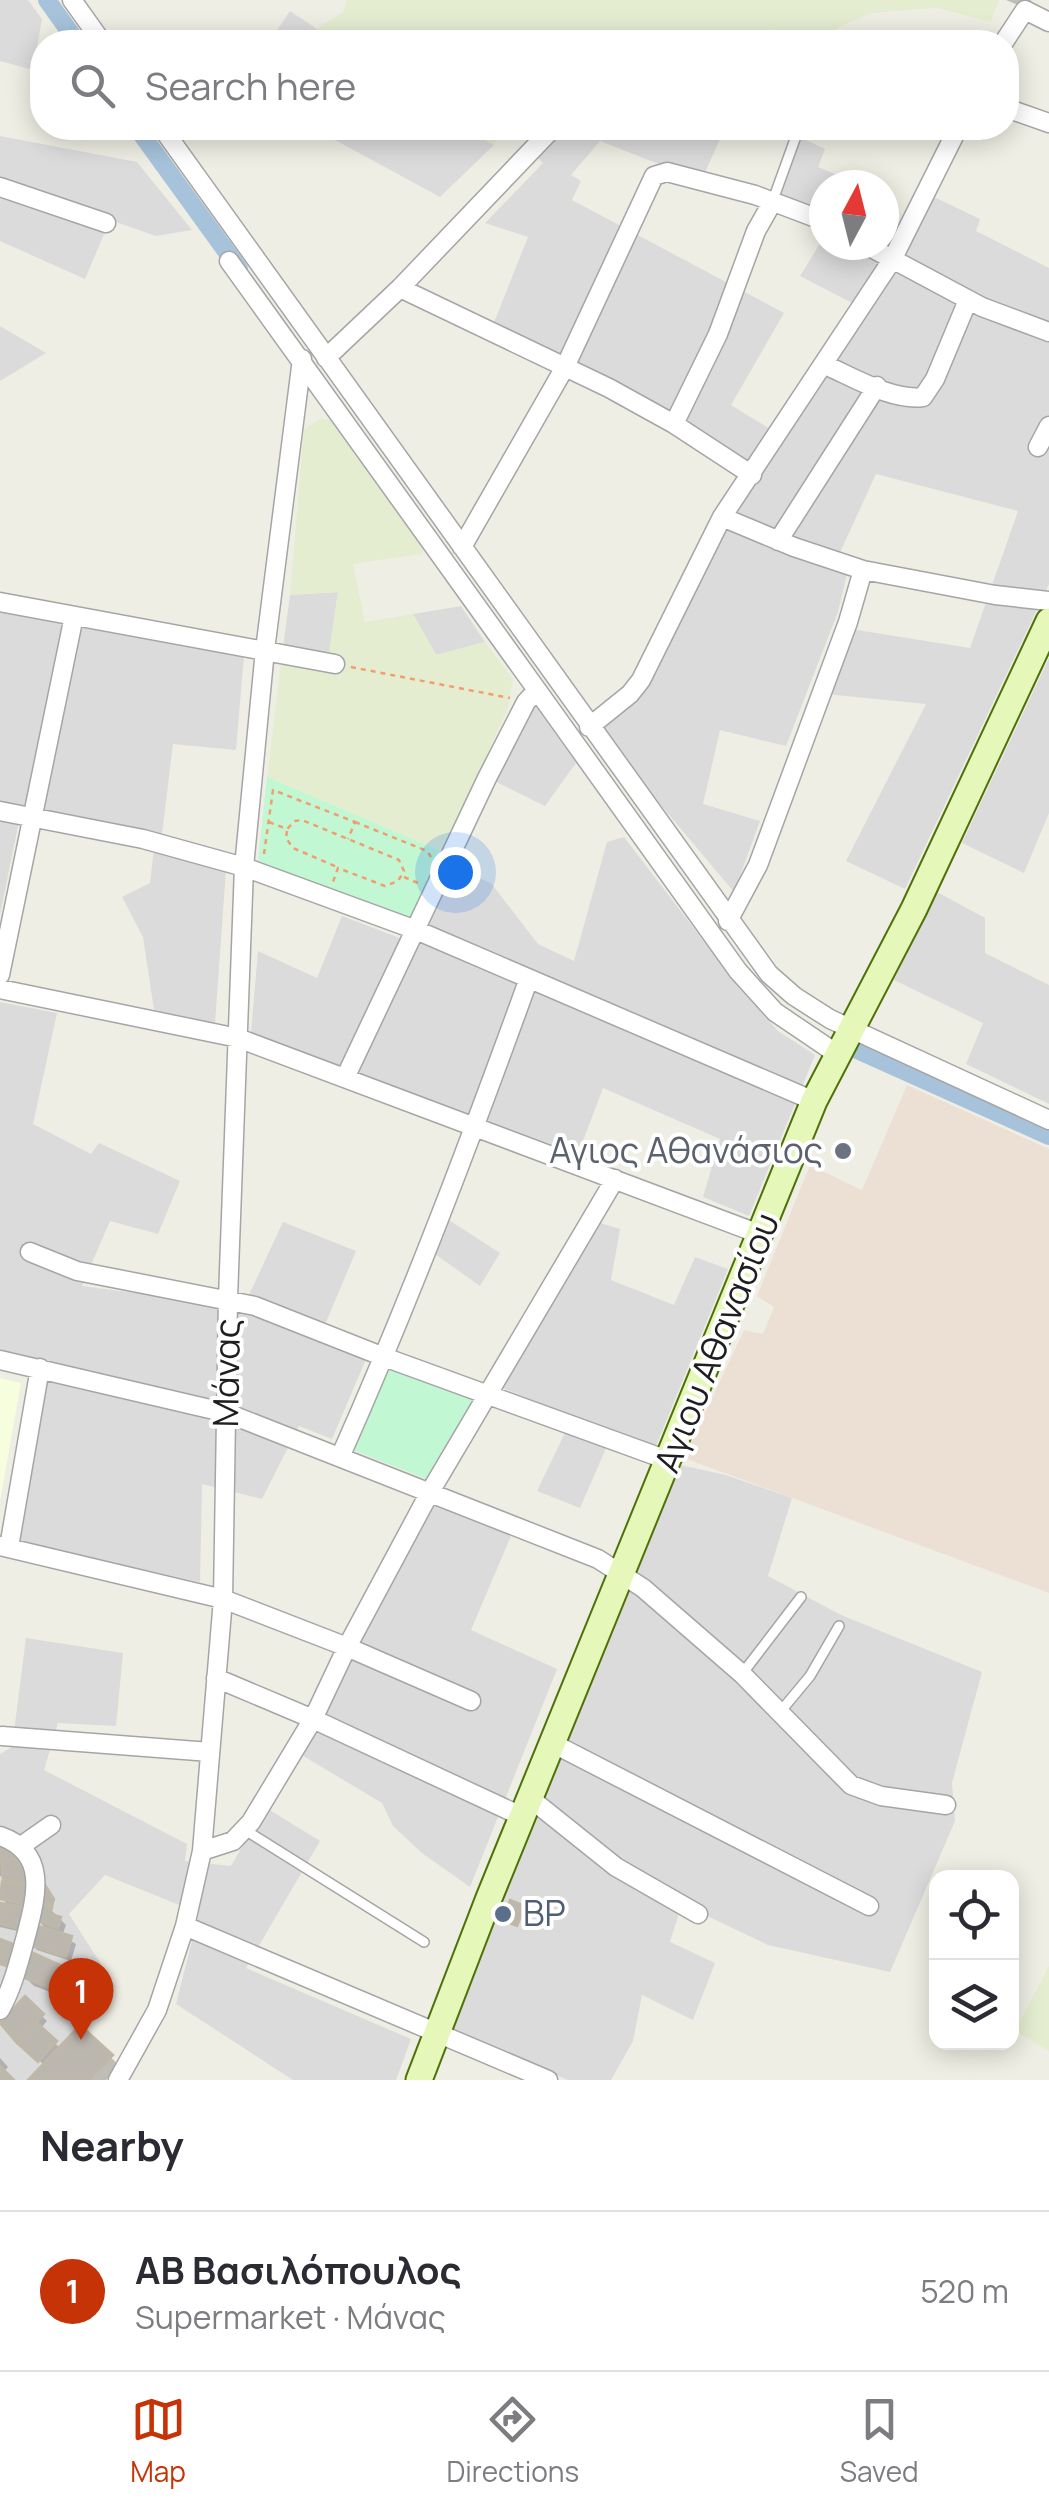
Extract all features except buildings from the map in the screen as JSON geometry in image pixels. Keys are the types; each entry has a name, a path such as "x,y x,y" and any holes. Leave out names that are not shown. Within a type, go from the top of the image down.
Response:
{"main road":[{"name":"Αγιου Αθανασίου","path":"419,2080 814,1101 914,910 1049,621"}],"street":[{"path":"74,1 94,30"},
{"path":"1012,30 1028,5 1049,22"},
{"path":"1019,113 1049,124"},
{"path":"171,140 754,956 781,986 809,1007 1049,1120"},
{"path":"326,358 400,288 542,140"},
{"path":"899,246 952,140"},
{"path":"462,548 565,367 654,176 667,172 773,201 809,215"},
{"path":"0,187 106,223"},
{"path":"674,424 773,201"},
{"path":"590,726 642,680 722,517 892,260 968,300 1049,332"},
{"path":"229,261 302,360 531,696 738,971 775,1012 837,1054"},
{"path":"400,288 674,424 752,475"},
{"path":"825,366 917,398 927,392 968,300"},
{"name":"Μάνας","path":"118,2080 153,2020 185,1926 202,1852 223,1599 228,1298 244,867 265,650 302,360"},
{"path":"778,541 877,386"},
{"path":"1038,447 1049,426"},
{"path":"722,517 863,570 1049,601"},
{"path":"728,921 758,865 848,622 863,570"},
{"path":"0,602 335,664"},
{"path":"0,975 74,616"},
{"path":"345,1078 531,696"},
{"path":"0,810 161,844 244,867 416,930 814,1101"},
{"path":"340,1455 384,1357 528,981"},
{"path":"0,989 238,1038 762,1235"},
{"path":"202,1852 233,1841 245,1830 314,1718 430,1492 615,1179"},
{"path":"30,1252 77,1271 228,1298 264,1309 670,1461"},
{"path":"0,1360 227,1412 598,1560 650,1594 742,1674 851,1785 880,1796 946,1804"},
{"path":"40,1368 4,1547 223,1599 471,1702"},
{"path":"216,1678 527,1808 626,1874 698,1914"},
{"path":"2,1736 210,1752"},
{"path":"554,1744 869,1906"},
{"path":"20,1846 50,1825"},
{"path":"0,1836 20,1846 33,1867 36,1894 14,1977 0,2010"},
{"path":"185,1926 548,2080"}],"lane":[{"path":"773,201 796,140"},
{"path":"742,1674 801,1597"},
{"path":"780,1712 810,1676 839,1626"},
{"path":"245,1830 424,1942"}],"path":[{"path":"335,664 531,696"},
{"path":"267,860 264,856 270,794 277,789 426,851 432,859"},
{"path":"302,820 399,860 403,876 386,886 338,868 293,848 286,838 288,829 290,824 302,820"},
{"path":"267,822 288,829"},
{"path":"348,840 355,822"},
{"path":"327,898 338,868"},
{"path":"416,896 426,872"}],"shaded area":[{"path":"0,0 28,0 42,19 40,30 30,30 30,69 0,61"},
{"path":"347,0 999,0 991,22 937,8 871,13 836,30 316,30 343,12"},
{"path":"290,11 317,29 316,30 277,30"},
{"path":"0,136 137,162 192,230 156,236 110,220 85,279 0,241"},
{"path":"335,140 485,140 494,145 440,197"},
{"path":"551,140 720,140 703,177 600,141 571,175 581,181 572,200 784,313 731,405 783,437 862,308 800,276 810,260 876,260 890,268 894,260 899,260 899,252 930,195 980,219 976,231 1049,268 1049,584 905,889 846,861 926,704 826,694 851,629 970,648 1018,511 876,474 832,570 847,574 838,612 786,746 720,730 703,804 760,821 734,892 660,804 601,723 629,701 731,516 760,473 594,371 491,330 528,237 485,223 543,163 536,156"},
{"path":"799,140 825,149 818,167 825,170 809,170 809,209 774,194"},
{"path":"0,326 46,353 0,381"},
{"path":"321,418 331,420 423,548 422,554 353,564 365,622 413,614 436,655 485,642 513,679 508,708 443,852 267,777 283,647 329,653 338,592 290,595 304,429"},
{"path":"338,592 329,654 283,647 290,595"},
{"path":"461,606 485,642 436,655 413,614"},
{"path":"0,611 244,656 236,750 173,744 162,834 22,806 0,915"},
{"path":"1049,658 1049,813 1024,873 962,843"},
{"path":"530,698 576,763 545,806 488,778"},
{"path":"267,777 443,852 410,921 258,861"},
{"path":"624,837 741,990 778,1031 815,1055 749,1216 703,1197 720,1139 603,1088 578,1154 251,1033 258,951 317,978 342,916 413,943 451,866 491,883 538,944 574,961 607,842"},
{"path":"154,849 226,870 215,1023 154,1010 143,937 122,897 150,883"},
{"path":"937,892 985,918 985,953 1049,985 1049,1104 966,1064 983,1023 894,980"},
{"path":"0,1002 57,1013 33,1124 91,1154 99,1143 180,1181 158,1234 110,1221 82,1286 241,1312 283,1222 356,1251 319,1339 366,1359 332,1439 299,1426 262,1499 202,1484 200,1582 0,1538 10,1539 44,1362 0,1352"},
{"path":"907,1085 1049,1149 1049,1593 684,1458 744,1330 763,1334 774,1307 757,1296 810,1165 862,1190"},
{"path":"441,1215 500,1253 480,1286 428,1249"},
{"path":"597,1222 620,1229 611,1280 674,1305 695,1257 728,1269 656,1446 614,1430 580,1508 537,1491 573,1416 500,1387"},
{"path":"383,1362 477,1397 429,1480 348,1448"},
{"path":"0,1378 21,1383 0,1501"},
{"path":"680,1465 726,1475 792,1498 768,1576 841,1615 982,1672 952,1783 955,1821 934,1870 929,1870 929,1881 890,1972 768,1945 682,1904 670,1942 715,1963 693,2020 642,1995 633,2041 611,2080 568,2080 450,2031 560,1750"},
{"path":"433,1505 511,1536 471,1630 557,1669 470,1887 422,1853 393,1826 382,1803 300,1754 345,1660"},
{"path":"26,1638 123,1653 116,1726 58,1723 44,1770 187,1844 185,1861 231,1866 265,1807 320,1841 246,1968 411,2039 396,2080 293,2080 176,2004 199,1913 105,1875 69,1914 115,1986 27,2080 0,2080 0,1754 12,1747"},
{"path":"1049,1966 1049,2051 1019,2033 1019,2023"}],"waterway":[{"path":"47,0 68,30"},
{"path":"146,140 239,269"},
{"path":"855,1049 1049,1136"}],"place":[{"name":"Αγιος Αθανάσιος","path":"843,1151"},
{"name":"BP","path":"503,1914"},
{"name":"ΑΒ Βασιλόπουλος","path":"81,2040"}]}
